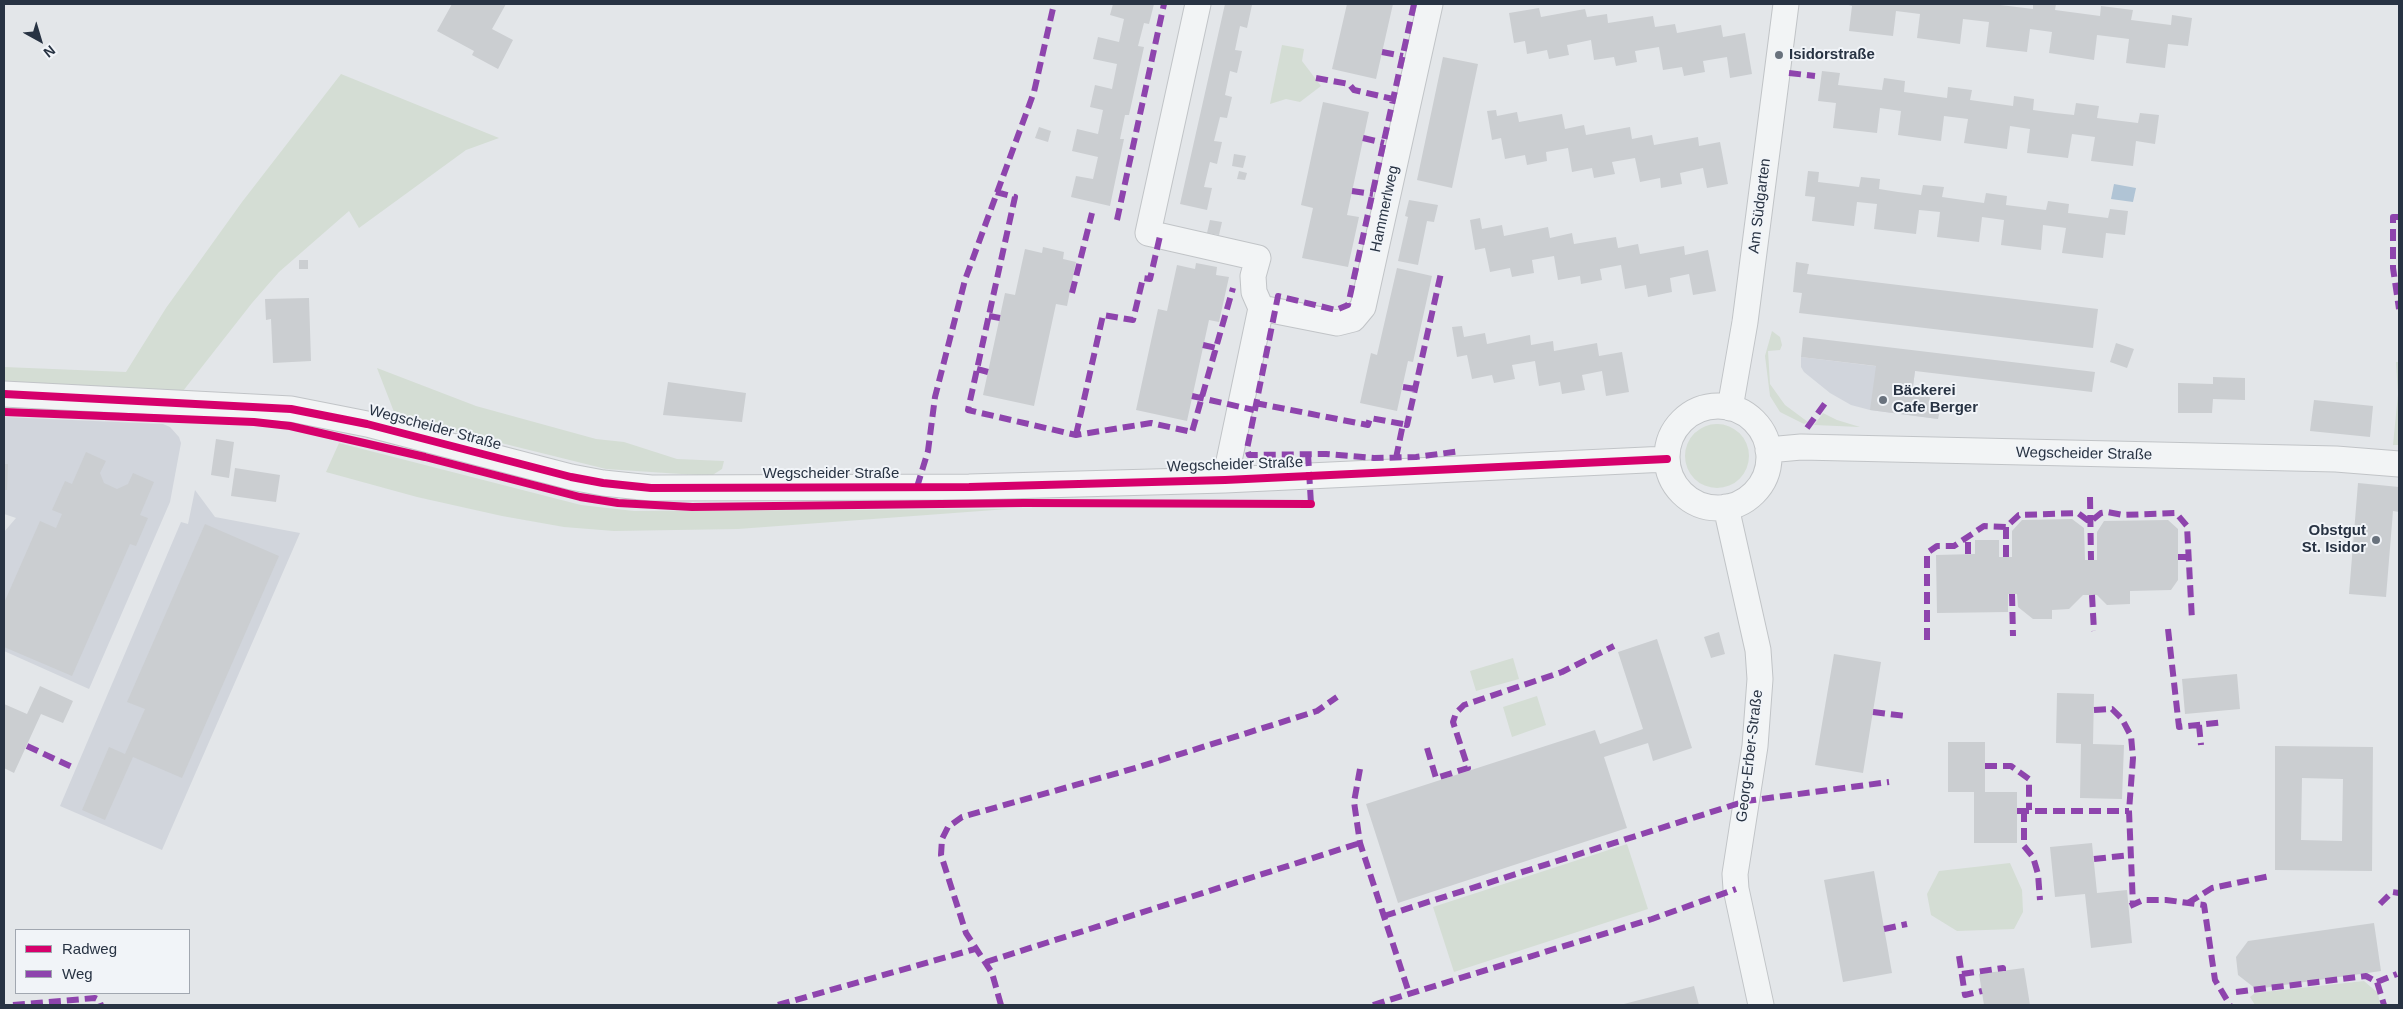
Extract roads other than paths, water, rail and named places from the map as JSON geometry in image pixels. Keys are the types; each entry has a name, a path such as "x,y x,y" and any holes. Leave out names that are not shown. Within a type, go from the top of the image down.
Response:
{"street":[{"path":"1198,4 1148,233 1258,258 1253,276 1254,292 1262,308 1225,480"},
{"name":"Hammerlweg","path":"1262,308 1337,323 1353,319 1363,307 1430,4"},
{"name":"Am Südgarten","path":"1730,408 1745,322 1786,4"},
{"name":"Wegscheider Straße","path":"4,394 196,403 291,410 367,424 603,484 651,488 960,487 1225,480 1666,459"},
{"path":"1705,408 1730,408 1742,412 1754,420 1765,439 1768,450 1766,471 1756,490 1739,504 1726,508 1707,507 1689,499 1673,482 1666,459 1672,435 1680,423 1691,414 1705,408"},
{"name":"Wegscheider Straße","path":"1768,450 1801,447 2336,459 2399,464"},
{"name":"Georg-Erber-Straße","path":"1726,508 1758,650 1760,680 1755,746 1735,874 1736,889 1761,1005"}],"water":[{"path":"2114,184 2136,188 2133,202 2111,199"}],"place":[{"name":"Isidorstraße","path":"1779,55"},
{"name":"Bäckerei Cafe Berger","path":"1883,400"},
{"name":"Obstgut St. Isidor","path":"2376,540"}]}
